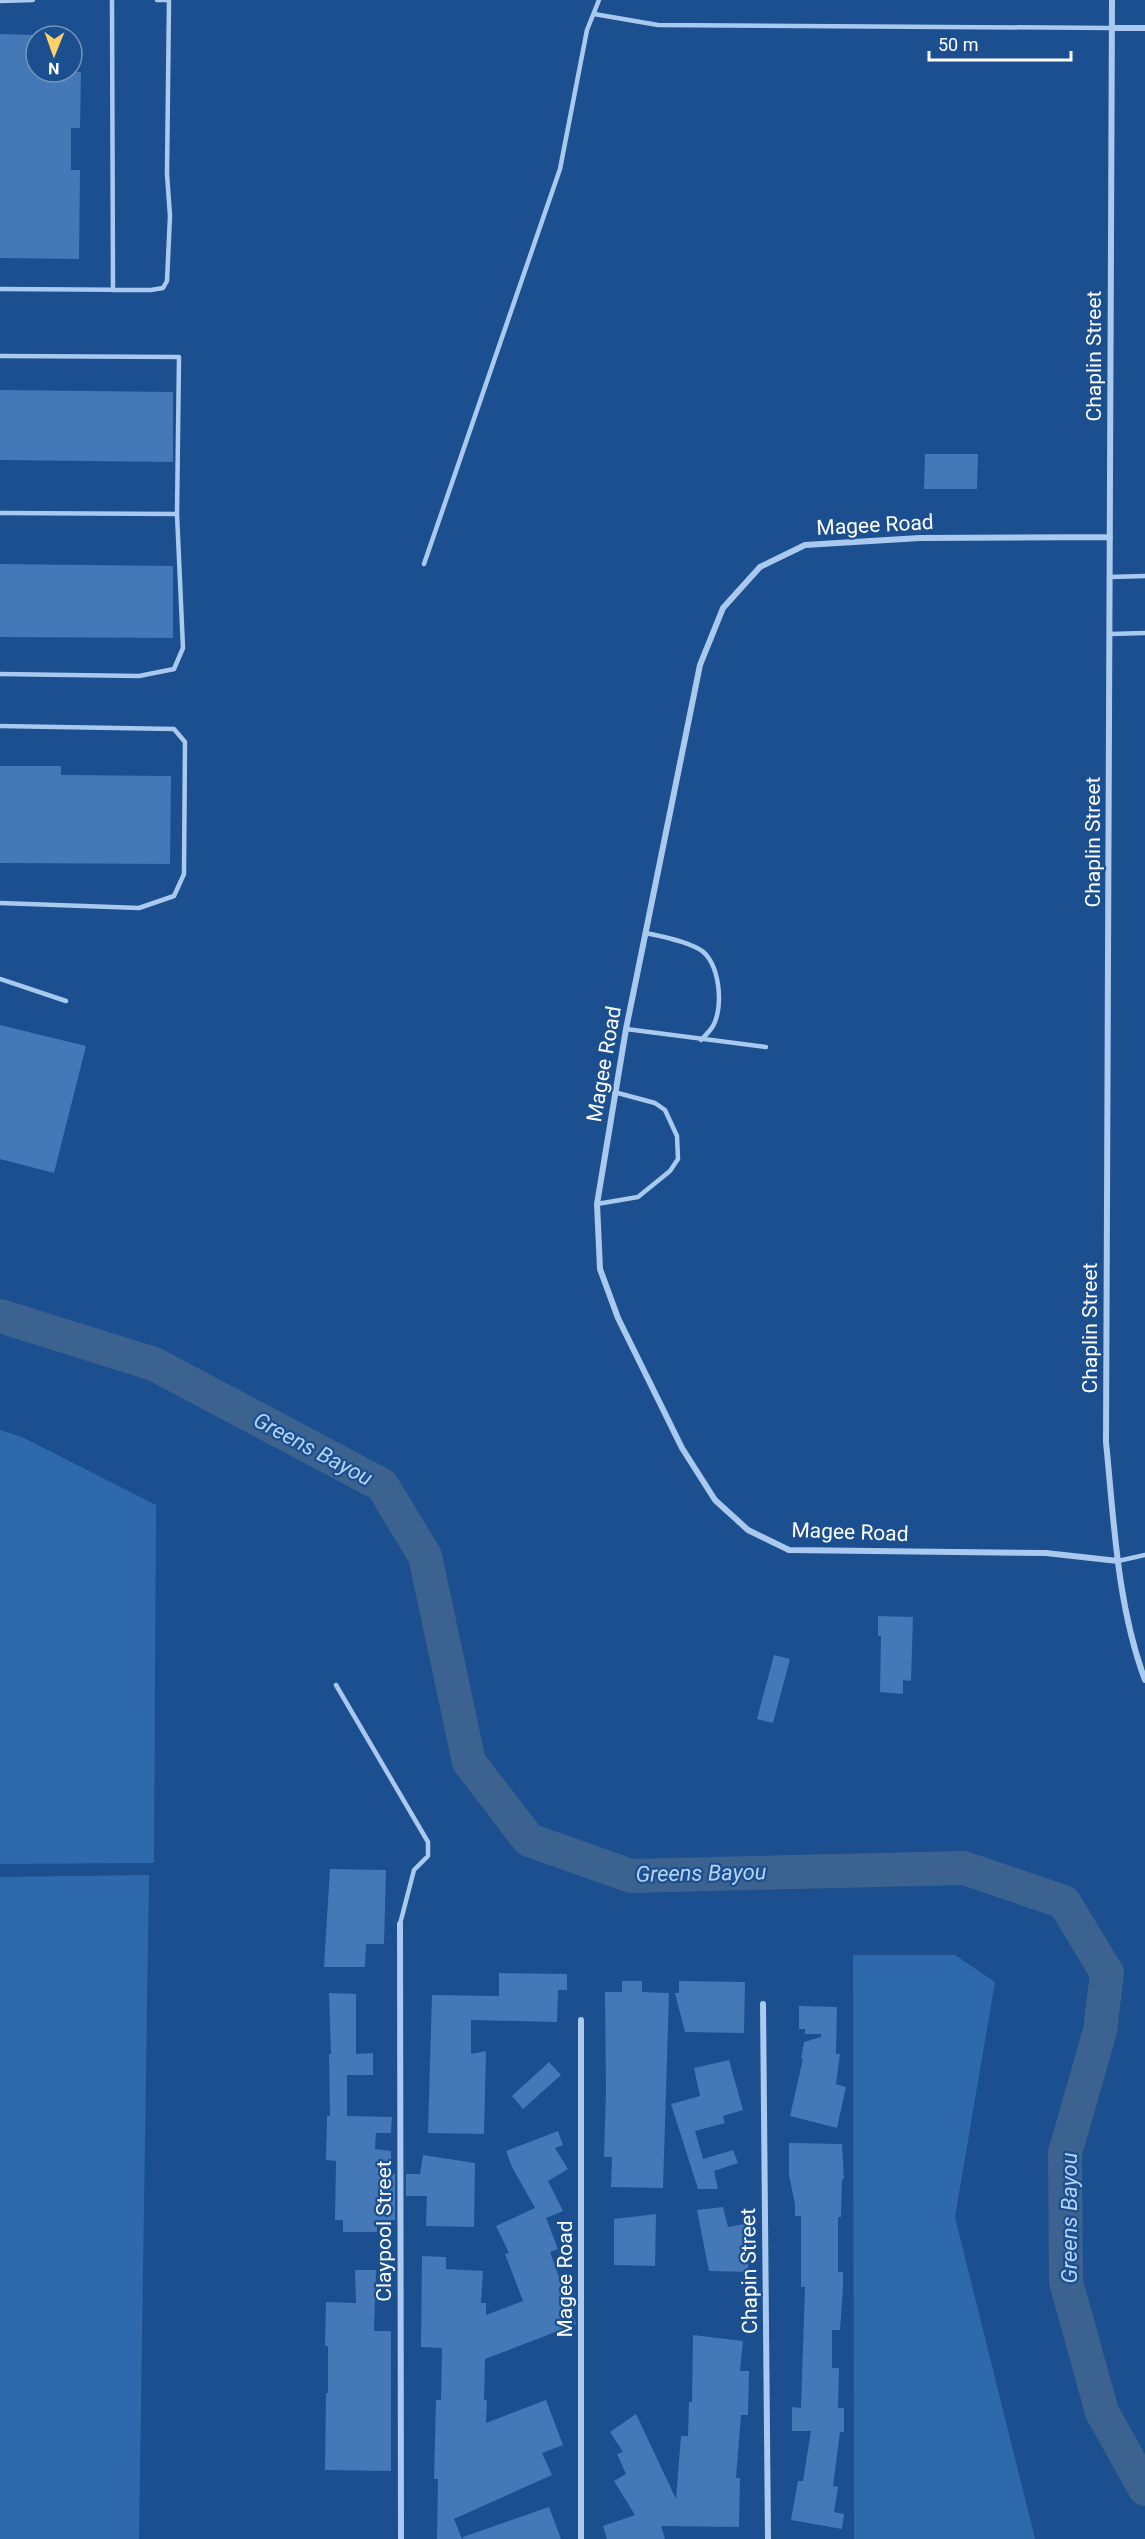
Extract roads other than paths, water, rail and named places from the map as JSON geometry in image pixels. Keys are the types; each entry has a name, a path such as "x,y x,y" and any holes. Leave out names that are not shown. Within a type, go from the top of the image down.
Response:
{"street":[{"name":"Chaplin Street","path":"1112,0 1106,1442 1118,1561 1135,1654 1145,1680"},
{"path":"1112,28 1145,28"},
{"name":"Magee Road","path":"1110,537 920,538 805,545 759,567 723,608 700,665 626,1029 597,1204 600,1269 618,1318 682,1448 715,1500 748,1530 789,1550 1046,1553 1118,1561"},
{"name":"Claypool Street","path":"400,1924 400,2539"},
{"name":"Chapin Street","path":"763,2004 768,2539"},
{"name":"Magee Road","path":"581,2020 581,2539"}],"lane":[{"path":"0,1 33,0"},
{"path":"112,0 113,290"},
{"path":"0,289 151,290 163,288 167,281 170,216 167,174 169,0 157,0"},
{"path":"424,564 560,169 587,30 600,0"},
{"path":"594,14 658,25 1112,28"},
{"path":"0,356 179,357 177,514 183,648 174,669 139,676 0,674"},
{"path":"0,513 177,514"},
{"path":"1110,577 1145,576"},
{"path":"1110,634 1145,633"},
{"path":"0,726 174,729 185,742 185,754 184,874 174,896 139,908 0,903"},
{"path":"646,933 702,950 713,966 720,988 720,1004 714,1026 701,1040"},
{"path":"0,979 66,1001"},
{"path":"626,1029 766,1047"},
{"path":"597,1204 638,1197 670,1171 678,1159 677,1136 665,1110 655,1103 614,1092"},
{"path":"1118,1561 1145,1555"},
{"path":"336,1685 428,1842 428,1856 414,1870 400,1924"}],"waterway":[{"name":"Greens Bayou","path":"0,1316 154,1364 382,1485 425,1556 469,1762 529,1840 631,1876 964,1868 1064,1902 1107,1973 1100,2031 1065,2153 1066,2282 1102,2412 1145,2489"}]}
